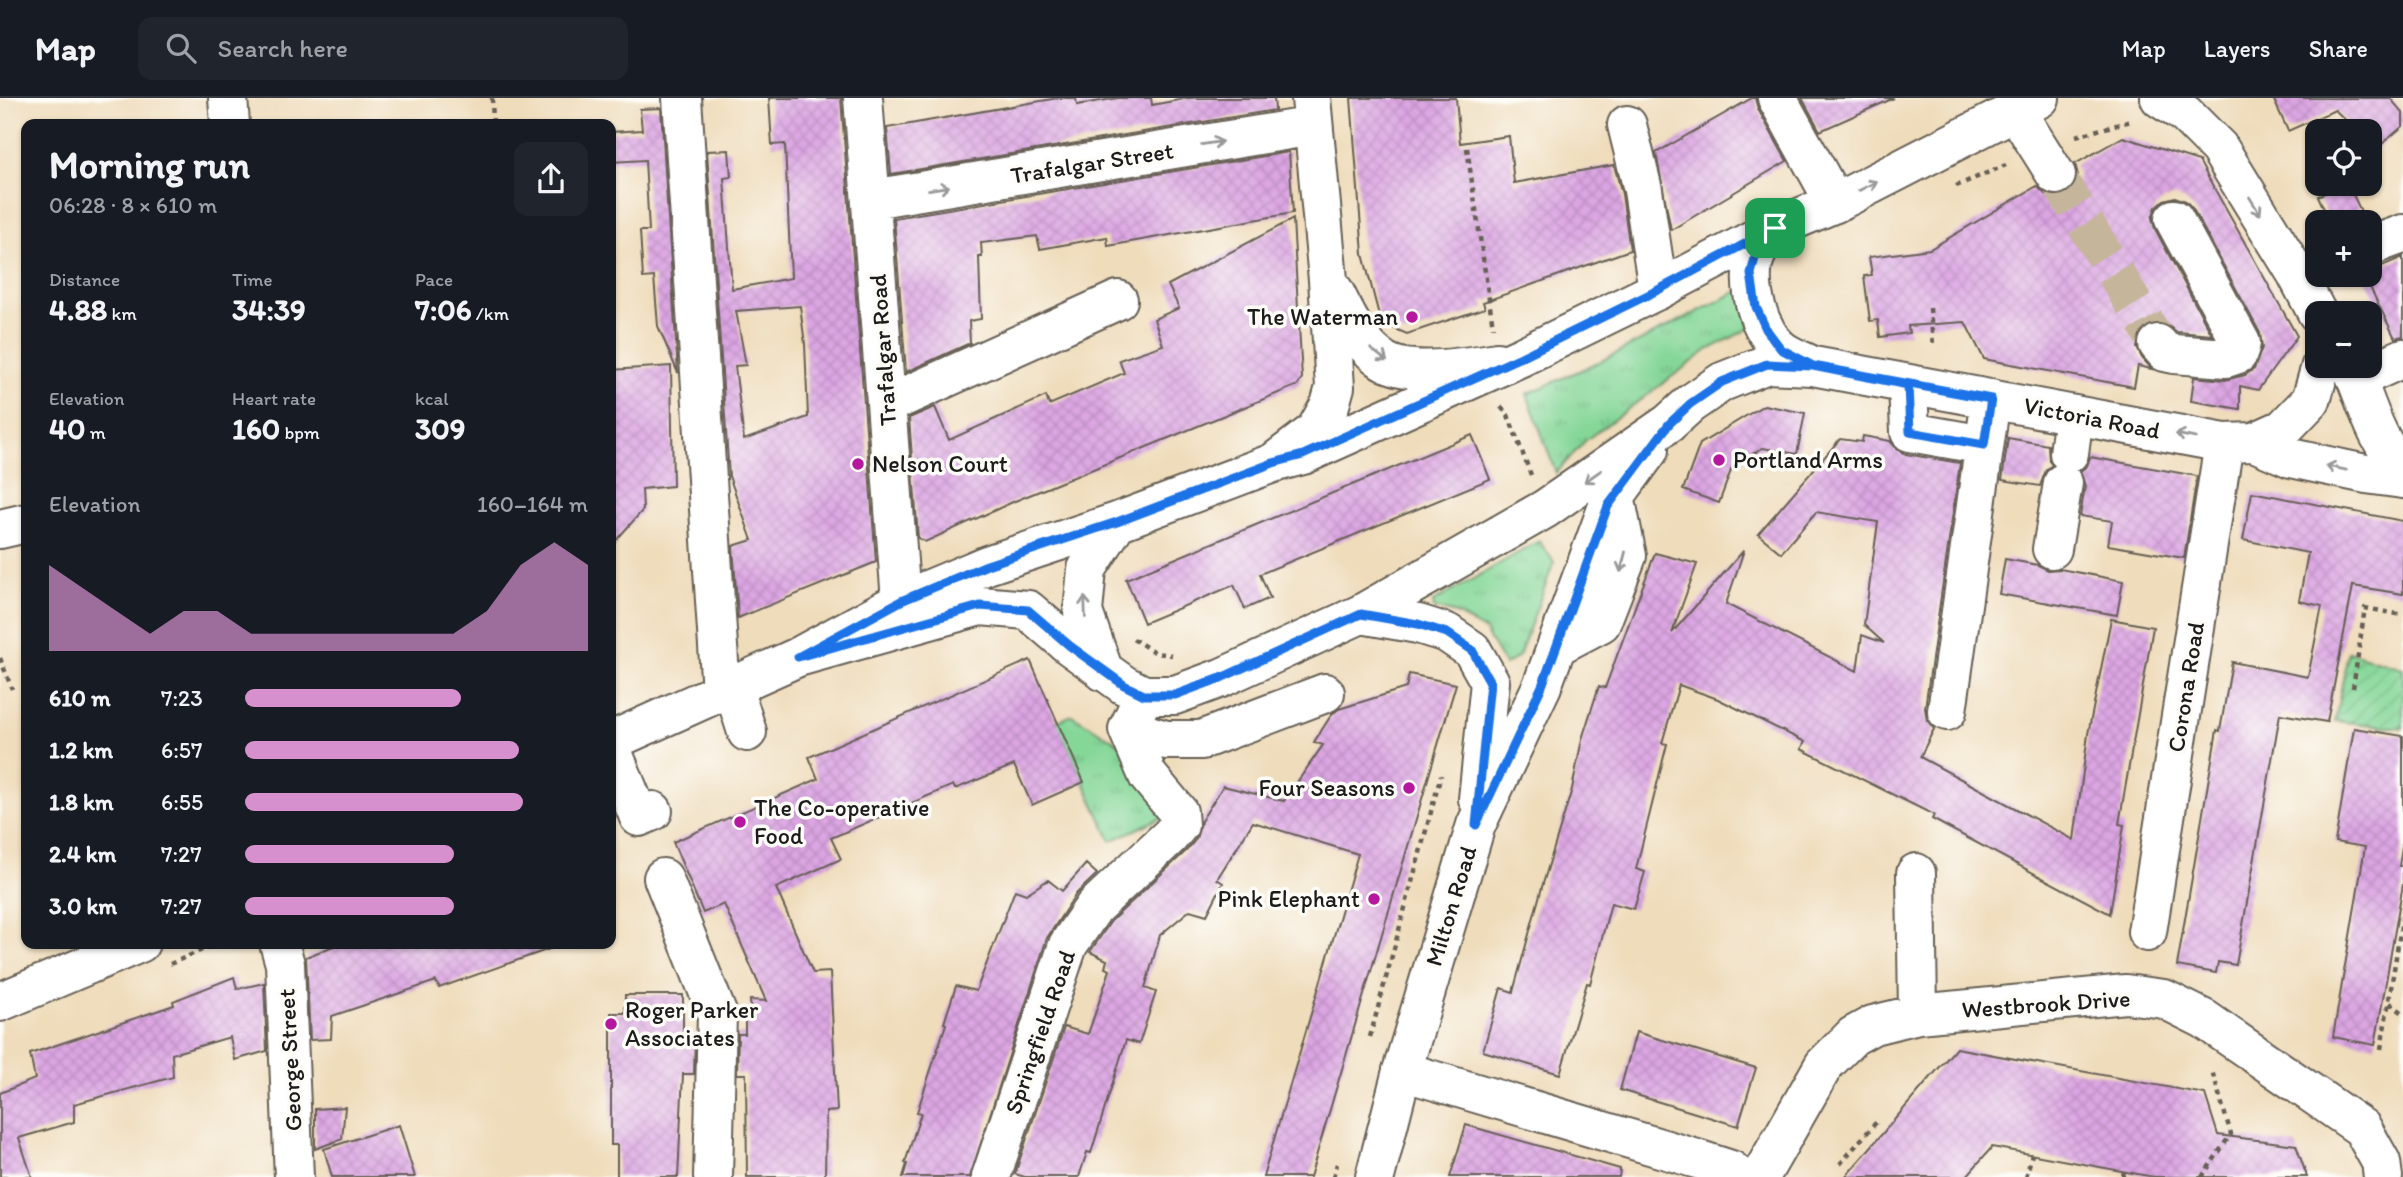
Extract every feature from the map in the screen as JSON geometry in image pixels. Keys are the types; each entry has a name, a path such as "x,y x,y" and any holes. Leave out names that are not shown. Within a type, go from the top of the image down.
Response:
{"main road":[{"path":"228,98 230,119"},
{"path":"682,98 727,690 747,732"},
{"name":"Trafalgar Road","path":"863,98 901,601"},
{"path":"1777,98 1835,203"},
{"path":"2160,98 2185,114 2219,148 2305,268"},
{"path":"2204,98 2219,148"},
{"path":"616,739 798,657 901,601 987,565 1117,522 1273,463 1303,455 1658,290 1775,228 1835,203 2028,104 2056,176"},
{"path":"1273,463 1315,431 1330,405 1335,387 1312,112"},
{"name":"Trafalgar Street","path":"872,199 1312,112"},
{"path":"1627,125 1643,190 1658,290"},
{"path":"2158,344 2165,352 2174,355 2226,359 2238,354 2241,343 2174,219"},
{"path":"1775,228 1756,254 1751,274 1756,307 1766,329 1781,349 1813,366"},
{"path":"2382,242 2403,234"},
{"path":"1328,280 1354,331 1381,360 1402,367 1455,370 1509,359"},
{"path":"888,404 1118,300"},
{"path":"2382,364 2403,358"},
{"name":"Victoria Road","path":"1669,424 1690,404 1722,382 1767,364 1813,366 2074,415 2239,442 2291,458 2403,479"},
{"path":"2239,442 2283,429 2311,400 2318,378"},
{"path":"2356,378 2381,439 2403,467"},
{"path":"1908,385 1910,432 1984,445"},
{"path":"1947,711 1991,399"},
{"path":"2052,549 2074,415"},
{"path":"798,657 980,606 1028,610 1070,646 1124,685 1144,695 1175,695 1221,678 1361,614 1545,509 1669,424"},
{"name":"Milton Road","path":"1375,1177 1402,1071 1476,825 1542,686 1608,506 1669,424"},
{"name":"Corona Road","path":"2147,932 2239,442"},
{"path":"1104,672 1083,612 1087,569 1117,522"},
{"path":"0,528 21,524"},
{"path":"1361,614 1418,624 1447,633 1472,650 1490,682 1476,825"},
{"path":"1144,695 1128,729 1166,740 1201,740 1325,693"},
{"name":"Springfield Road","path":"991,1177 1068,945 1094,907 1179,825 1178,812 1148,776 1128,729"},
{"path":"616,757 646,814"},
{"path":"1916,873 1918,1014"},
{"path":"663,878 717,1013 713,1177"},
{"path":"0,1002 125,949"},
{"name":"George Street","path":"281,949 285,964 288,1175"},
{"name":"Westbrook Drive","path":"1760,1177 1824,1065 1853,1035 1873,1025 1918,1014 2126,994 2164,999 2204,1019 2362,1128 2381,1162 2383,1177"},
{"path":"1402,1071 1697,1159 1731,1170 1739,1177"}],"path":[{"path":"492,98 494,119"},
{"path":"1467,148 1509,359"},
{"path":"1930,308 1933,345"},
{"path":"1501,406 1508,415 1532,478"},
{"path":"2353,688 2365,608 2403,615"},
{"path":"0,658 12,689"},
{"path":"1368,1045 1442,772"},
{"path":"2381,1049 2403,914"},
{"path":"2389,1002 2403,1013"},
{"path":"2202,1177 2231,1134 2209,1061"},
{"path":"1840,1164 1879,1119"},
{"path":"2026,1177 2032,1154"},
{"path":"1333,1177 1338,1159"}],"green space":[{"path":"1742,289 1750,328 1708,350 1586,440 1556,473 1527,394 1601,361"},
{"path":"1539,541 1554,562 1519,656 1505,665 1484,630 1456,614 1434,608 1433,602"},
{"path":"2348,652 2403,668 2403,728 2335,721"},
{"path":"1072,715 1133,752 1163,817 1111,841 1056,722"}],"building":[{"path":"769,98 841,98 876,562 738,618 733,546 752,540 729,476 707,151 729,150 731,177 724,178 732,289 791,278 785,144 772,145","holes":["800,306 805,344 808,417 744,440 735,366 746,365 736,311"]},
{"path":"1058,98 1076,98 1077,105 1118,98 1151,98 1152,105 1189,98 1274,98 1275,110 891,174 887,128"},
{"path":"1351,98 1456,98 1460,143 1509,136 1514,183 1614,165 1622,194 1630,250 1483,302 1485,308 1407,334 1381,323 1363,254"},
{"path":"1755,98 1758,109 1787,161 1671,230 1656,153"},
{"path":"1802,98 1894,98 1820,131"},
{"path":"2273,98 2390,98 2403,113 2403,126 2382,144 2382,119 2344,119 2335,110 2315,119 2305,119 2305,123 2288,131"},
{"path":"661,108 678,373 658,326 654,277 643,278 640,231 649,231 645,160 616,162 616,132 642,130 640,109"},
{"path":"2123,137 2199,161 2297,336 2258,390 2240,386 2240,409 2191,401 2194,377 2225,380 2245,375 2254,369 2262,348 2260,333 2193,209 2186,201 2175,197 2164,200 2156,207 2152,218 2155,229 2212,335 2177,332 2164,323 2153,323 2144,327 2138,336 2137,348 2152,369 2138,366 2134,387 1984,359 1965,322 1908,326 1909,333 1880,337 1878,320 1870,321 1864,276 1872,275 1869,257 1930,249 2037,186 2046,195 2058,197 2067,194 2076,185 2078,175 2075,164"},
{"path":"1289,152 1293,213 1108,246 1107,237 1040,249 1037,236 981,243 981,319 969,321 970,343 906,372 894,218"},
{"path":"2318,196 2354,196 2360,210 2324,210"},
{"path":"1293,219 1302,378 1298,385 1015,501 925,542 918,538 909,418 935,407 949,440 1046,396 1049,405 1124,373 1119,360 1163,345 1154,319 1179,308 1168,285"},
{"path":"2403,257 2403,336 2395,338 2382,312 2382,301 2377,301 2370,287 2382,287 2382,266"},
{"path":"671,366 673,486 642,489 643,510 616,540 616,370"},
{"name":"Portland Arms","path":"1764,405 1805,413 1797,454 1763,448 1733,465 1719,503 1683,490 1700,444"},
{"path":"1472,435 1490,479 1260,574 1270,598 1245,609 1234,585 1144,623 1126,579"},
{"path":"1863,436 1890,441 1906,454 1960,463 1925,708 1927,720 1934,729 1920,757 2074,840 2088,734 2111,619 2153,627 2119,824 2124,825 2110,914 1932,819 1934,815 1801,749 1805,742 1718,699 1679,685 1662,743 1667,744 1636,869 1645,872 1634,909 1611,903 1590,984 1587,983 1560,1074 1483,1051 1501,988 1513,992 1599,686 1605,688 1655,553 1697,564 1672,633 1744,550 1726,604 1857,671 1862,635 1884,643 1864,625 1878,522 1816,512 1781,553 1758,534 1840,439 1862,442"},
{"path":"2008,438 2048,445 2049,461 2052,465 2046,470 2040,486 2002,480"},
{"path":"2090,457 2197,476 2184,558 2108,545 2112,521 2080,516 2085,486 2080,471 2087,466"},
{"path":"2252,492 2403,521 2403,594 2353,586 2327,722 2280,714 2236,965 2218,962 2216,973 2177,966 2217,730 2220,731 2232,662 2308,677 2322,606 2299,601 2308,553 2243,540"},
{"path":"2005,559 2038,565 2048,570 2060,569 2123,581 2117,615 1999,594"},
{"path":"1030,660 1084,782 1032,805 1014,765 955,789 953,785 831,838 841,859 776,888 813,973 830,972 837,1111 826,1112 825,1177 747,1177 746,1074 737,1074 738,1034 745,1034 745,1017 751,1017 750,1000 766,1001 724,904 703,913 673,842 818,779 809,757"},
{"path":"1409,674 1456,684 1310,1177 1263,1177 1358,854 1253,822 1217,879 1223,883 1207,915 1190,910 1160,935 1145,988 1156,992 1139,1044 1126,1040 1091,1153 1087,1152 1079,1177 1025,1177 1015,1174 1064,1027 1088,1034 1110,970 1105,968 1107,960 1090,952 1111,921 1187,850 1196,839 1201,821 1223,786 1284,801 1323,745 1314,742 1332,714 1339,709 1406,688"},
{"path":"2354,728 2403,736 2403,841 2399,866 2403,866 2403,884 2375,1045 2333,1037 2365,847 2335,842"},
{"path":"1086,864 1097,874 1076,894 1047,938 970,1177 903,1177 921,1113 917,1112 956,986 976,991 1015,890 1026,894 1048,880 1062,891"},
{"path":"326,949 549,949 439,988 436,981 332,1016 331,1039 310,1040 306,957"},
{"path":"234,977 237,989 264,983 267,1051 235,1060 230,1037 172,1054 173,1077 74,1104 74,1122 19,1138 32,1177 0,1177 0,1093 35,1079 30,1054 174,1005 173,1001"},
{"path":"625,995 683,995 683,1035 695,1034 694,1074 683,1074 678,1177 617,1177 617,1145 611,1145 611,1013 625,1013"},
{"path":"1636,1032 1756,1068 1738,1126 1620,1090"},
{"path":"1956,1048 2205,1094 2218,1135 2296,1145 2307,1177 2154,1177 1992,1147 1966,1177 1845,1177"},
{"path":"345,1107 342,1139 315,1149 315,1109"},
{"path":"399,1125 415,1177 332,1177 324,1149"},
{"path":"1466,1125 1620,1169 1619,1177 1450,1177"}],"tunnel":[{"path":"2056,175 2158,344"}],"place":[{"name":"The Waterman","path":"1412,317"},
{"name":"Portland Arms","path":"1719,460"},
{"name":"Nelson Court","path":"858,464"},
{"name":"Four Seasons","path":"1409,788"},
{"name":"The Co-operative Food","path":"740,822"},
{"name":"Pink Elephant","path":"1374,899"},
{"name":"Roger Parker Associates","path":"611,1024"}],"route":[{"path":"1775,228 1658,290 1521,357 1303,455 1273,463 1117,522 987,565 901,601 798,657 980,606 1028,610 1070,646 1124,685 1144,695 1175,695 1221,678 1361,614 1418,624 1447,633 1472,650 1490,682 1476,825 1542,686 1608,506 1669,424 1690,404 1722,382 1767,364 1813,366 1991,399 1984,445 1910,432 1908,385 1813,366 1781,349 1766,329 1756,307 1751,274 1756,254 1775,228"}]}
